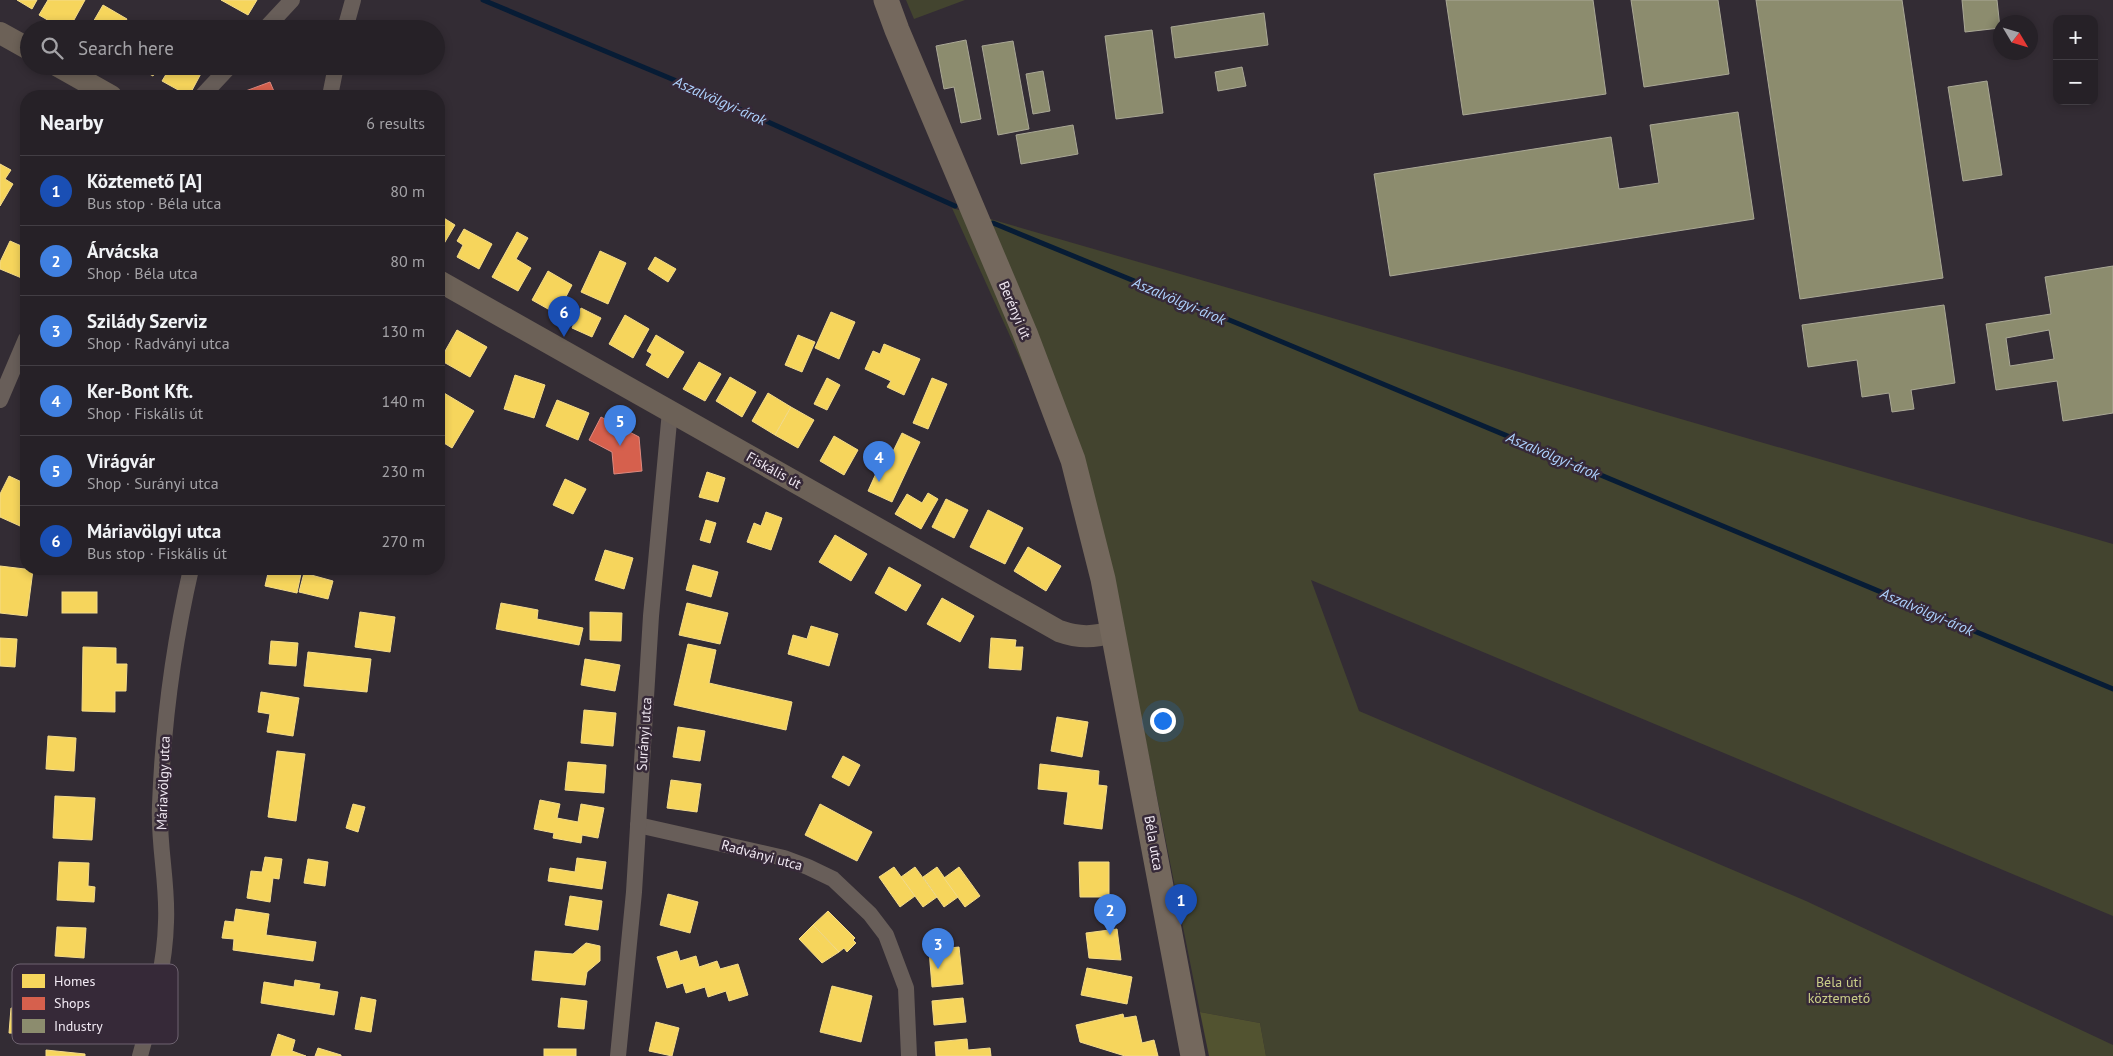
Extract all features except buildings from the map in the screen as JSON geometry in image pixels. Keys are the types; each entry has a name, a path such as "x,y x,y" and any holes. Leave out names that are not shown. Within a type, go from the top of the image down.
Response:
{"main road":[{"name":"Berényi út","path":"886,0 900,39 1025,333 1070,451 1087,508 1114,631"},
{"name":"Béla utca","path":"1114,631 1193,1056"}],"street":[{"path":"273,20 292,0"},
{"path":"347,20 353,0"},
{"path":"0,33 20,44"},
{"path":"74,75 100,90"},
{"path":"208,90 222,75"},
{"path":"331,90 334,75"},
{"name":"Fiskális út","path":"445,285 1059,632 1086,637 1100,636 1114,631"},
{"path":"0,400 20,353"},
{"name":"Surányi utca","path":"618,1056 628,967 651,616 670,411"},
{"name":"Máriavölgy utca","path":"161,964 166,904 159,808 165,716 174,649 190,575"},
{"name":"Radványi utca","path":"638,825 784,858 833,879 870,914 886,935 906,988 909,1056"}],"green space":[{"path":"906,0 965,0 914,19"},
{"name":"Béla úti köztemető","path":"952,208 2113,544 2113,916 1311,580 1359,711 1806,901 2113,1045 2113,1056 1266,1056 1260,1023 1200,1012 1141,717 1086,504"},
{"path":"1200,1012 1260,1023 1266,1056 1209,1056"}],"waterway":[{"name":"Aszalvölgyi-árok","path":"483,0 679,82 955,206"},
{"name":"Aszalvölgyi-árok","path":"993,223 2113,689"}],"place":[{"name":"Máriavölgyi utca","path":"564,337"},
{"name":"Virágvár","path":"620,446"},
{"name":"Ker-Bont Kft.","path":"879,482"},
{"name":"Köztemető [A]","path":"1181,925"},
{"name":"Árvácska","path":"1110,935"},
{"name":"Szilády Szerviz","path":"938,969"}]}
